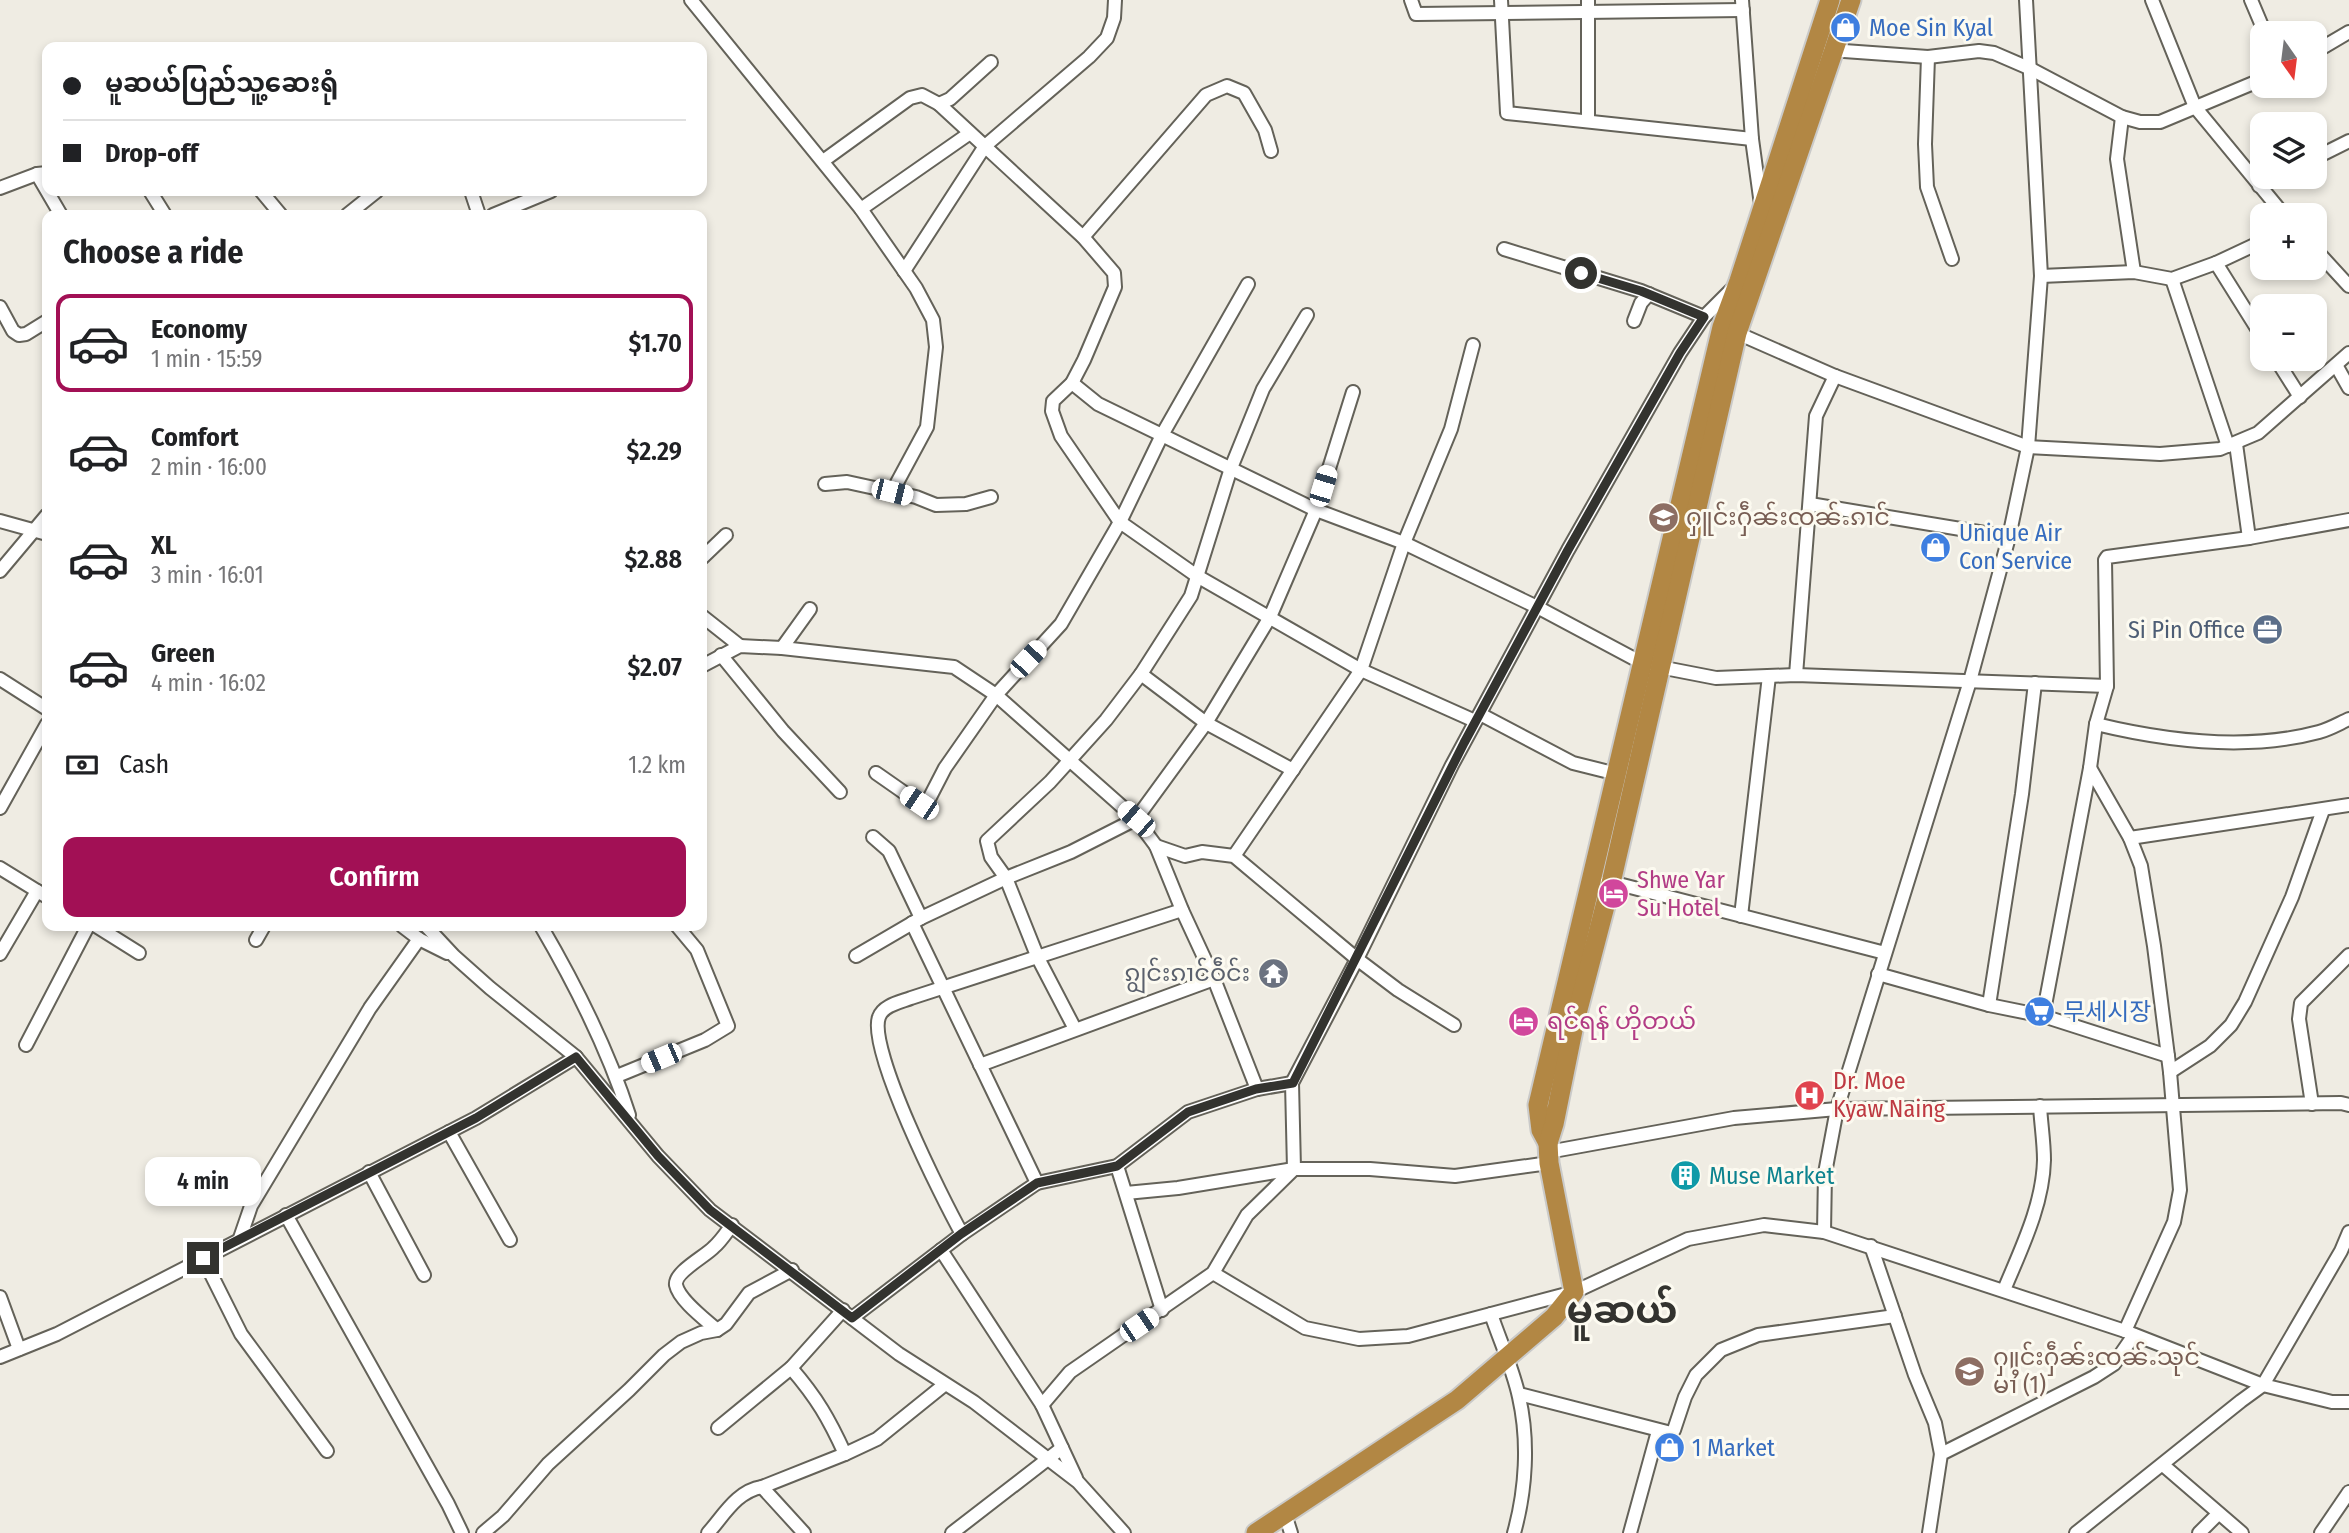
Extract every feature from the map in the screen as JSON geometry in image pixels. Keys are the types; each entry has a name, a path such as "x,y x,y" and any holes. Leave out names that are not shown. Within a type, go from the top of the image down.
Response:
{"highway":[{"path":"1256,1533 1288,1524 1457,1400 1554,1317 1574,1292 1549,1153 1602,880 1652,666 1737,333 1762,207 1830,0"},
{"path":"1602,880 1617,774 1652,666 1721,327 1769,235 1851,0"}],"street":[{"path":"691,0 861,209 904,271 933,320 936,347 927,427 892,492"},
{"path":"904,271 985,146 1089,57 1107,38 1114,19 1115,0"},
{"path":"1411,0 1416,14 1502,6 1742,5 1752,138 1769,235"},
{"path":"1824,1232 1825,1173 1837,1109 1970,681 2009,537 2028,447 2041,276 2026,0"},
{"path":"2152,0 2195,107 2250,175"},
{"path":"2251,0 2260,21"},
{"path":"1502,6 1507,113 1752,138"},
{"path":"1588,6 1588,121"},
{"path":"2328,44 2349,32"},
{"path":"1815,45 1835,52 1928,57 1979,51 1994,53 2031,69 2122,117 2140,122 2160,122 2250,84"},
{"path":"1928,57 1925,144 1927,187 1952,259"},
{"path":"939,104 950,99 991,62"},
{"path":"1083,237 1206,95 1227,86 1244,93 1265,130 1271,150"},
{"path":"823,161 910,98 922,95 939,104 1083,237 1114,273 1115,287 1072,383 1053,401 1052,411 1061,436 1120,522 1197,576 1361,670 1478,718 1573,764 1617,774"},
{"path":"2122,117 2117,159 2134,272"},
{"path":"861,209 970,133"},
{"path":"2327,153 2348,144"},
{"path":"0,188 42,174"},
{"path":"2262,189 2274,203"},
{"path":"265,196 277,210"},
{"path":"353,210 371,196"},
{"path":"505,210 539,196"},
{"path":"2041,276 2134,272 2172,279 2250,247"},
{"path":"1504,249 1649,294 1704,317"},
{"path":"2327,262 2349,286"},
{"path":"2216,263 2250,317"},
{"path":"1042,1405 1070,1373 1213,1273 1247,1215 1294,1169 1293,1083 1478,718 1568,550 1704,317 1748,277"},
{"path":"2172,279 2232,445 2249,538"},
{"path":"876,773 919,803 929,799 945,768 996,695 1061,624 1120,522 1162,435 1248,284"},
{"path":"1634,321 1641,303 1649,294"},
{"path":"0,307 13,331 19,335 42,324"},
{"path":"1075,1029 1038,958 1006,878 990,857 987,841 1050,782 1105,720 1141,674 1191,596 1231,468 1263,389 1307,315"},
{"path":"1737,333 1835,376 2028,447 2160,454 2220,449 2258,433 2349,353"},
{"path":"1234,856 1361,670 1404,543 1451,429 1473,345"},
{"path":"2336,365 2349,388"},
{"path":"2284,371 2300,397"},
{"path":"1796,675 1816,416 1835,376"},
{"path":"1072,383 1098,404 1316,510 1404,543 1539,607 1652,666 1716,678 1796,675 2106,686"},
{"path":"856,956 917,921 1006,878 1071,852 1136,819 1206,723 1270,617 1316,510 1353,392"},
{"path":"825,484 847,482 936,505 966,504 991,497"},
{"path":"1810,504 2009,537"},
{"path":"0,571 42,520"},
{"path":"2043,1016 2096,724 2106,686 2103,563 2107,557 2249,538 2349,520"},
{"path":"0,521 42,533"},
{"path":"707,553 726,535"},
{"path":"782,648 810,609"},
{"path":"707,620 740,646"},
{"path":"707,663 740,646 782,648 954,667 996,695 1136,819 1156,846 1214,979 1256,1089"},
{"path":"721,655 783,732 840,792"},
{"path":"1141,674 1206,723 1293,771"},
{"path":"1741,916 1769,676"},
{"path":"0,679 42,706"},
{"path":"1989,1005 2022,794 2035,684"},
{"path":"2096,724 2141,735 2246,741 2321,732 2349,719"},
{"path":"0,808 42,732"},
{"path":"1941,1454 2094,1377 2114,1364 2130,1333 2174,1222 2180,1190 2171,1072 2141,866 2130,838 2090,768"},
{"path":"2130,838 2349,805"},
{"path":"2171,1072 2210,1046 2231,1025 2245,1002 2292,897 2323,810"},
{"path":"873,836 889,851 943,988 1037,1183"},
{"path":"1156,846 1185,856 1202,852 1234,856 1357,959 1398,990 1454,1025"},
{"path":"0,868 42,894 0,954"},
{"path":"1602,880 1885,953"},
{"path":"961,1234 937,1190 892,1083 878,1025 879,1015 887,1007 1182,910"},
{"path":"26,1045 85,931"},
{"path":"104,931 139,953"},
{"path":"256,940 261,931"},
{"path":"409,931 454,956"},
{"path":"431,931 454,956 576,1057 658,1156 710,1210 899,1354 974,1402 1078,1482 1124,1533"},
{"path":"544,931 564,966 617,1076 632,1125"},
{"path":"617,1076 705,1040 728,1026 697,950 681,931"},
{"path":"240,1238 251,1206 370,1008 419,939"},
{"path":"2312,1104 2298,1020 2301,1003 2349,956"},
{"path":"1878,974 1989,1005 2043,1016 2168,1056"},
{"path":"980,1065 1214,979"},
{"path":"0,1357 57,1334 449,1132 576,1057"},
{"path":"718,1428 791,1368 848,1314 1037,1183 1117,1166 1188,1112 1256,1089 1293,1083"},
{"path":"1126,1193 1178,1188 1294,1169 1370,1169 1455,1177 1549,1153 1734,1118 1837,1109 2349,1105"},
{"path":"2004,1290 2034,1215 2039,1193 2044,1161 2040,1106"},
{"path":"449,1132 510,1240"},
{"path":"1117,1166 1162,1310"},
{"path":"369,1172 424,1275"},
{"path":"286,1215 448,1504 461,1533"},
{"path":"717,1330 695,1310 676,1285 677,1278 715,1247 732,1225"},
{"path":"1213,1273 1305,1328 1359,1339 1408,1336 1574,1292 1688,1239 1764,1225 1824,1232 1871,1246 2130,1333 2263,1385 2332,1402 2349,1402"},
{"path":"2076,1533 2263,1385 2345,1253 2349,1232"},
{"path":"1871,1246 1915,1375 1935,1423 1941,1454 1929,1533"},
{"path":"941,1250 1042,1405 1078,1482"},
{"path":"203,1258 241,1334 327,1451"},
{"path":"483,1533 503,1516 548,1464 664,1355 681,1342 701,1333 717,1330 726,1324 750,1293 792,1270"},
{"path":"0,1297 19,1349"},
{"path":"1491,1314 1519,1394 1525,1432 1521,1506 1514,1533"},
{"path":"1519,1394 1671,1433 1696,1375 1721,1350 1758,1335 1895,1316"},
{"path":"791,1368 828,1417 845,1454"},
{"path":"708,1533 741,1495 750,1489 762,1487 877,1439 944,1385"},
{"path":"1630,1533 1658,1431"},
{"path":"952,1533 1062,1448"},
{"path":"2163,1465 2242,1533"},
{"path":"762,1487 804,1533"},
{"path":"2321,1533 2349,1492"},
{"path":"2199,1533 2218,1514"}],"place":[{"name":"Moe Sin Kyal","path":"1846,28"},
{"name":"ႁူင်းႁဵၼ်းၸၼ်ႉၵၢင်","path":"1663,517"},
{"name":"Unique Air Con Service","path":"1936,547"},
{"name":"Si Pin Office","path":"2268,630"},
{"name":"Shwe Yar Su Hotel","path":"1614,894"},
{"name":"ၵျွင်းၵၢင်ဝဵင်း","path":"1273,973"},
{"name":"무세시장","path":"2040,1012"},
{"name":"ရင်ရန် ဟိုတယ်","path":"1524,1021"},
{"name":"Dr. Moe Kyaw Naing","path":"1810,1095"},
{"name":"Muse Market","path":"1686,1176"},
{"name":"ႁူင်းႁဵၼ်းၸၼ်ႉသုင် မၢႆ (1)","path":"1970,1371"},
{"name":"1 Market","path":"1669,1448"}],"district":[{"name":"မူဆယ်","path":"1622,1310"}],"route":[{"path":"203,1258 476,1118 576,1057 658,1156 710,1210 852,1318 961,1234 1037,1183 1117,1166 1188,1112 1256,1089 1293,1083 1452,765 1568,550 1680,353 1704,317 1641,291 1581,273"}]}
